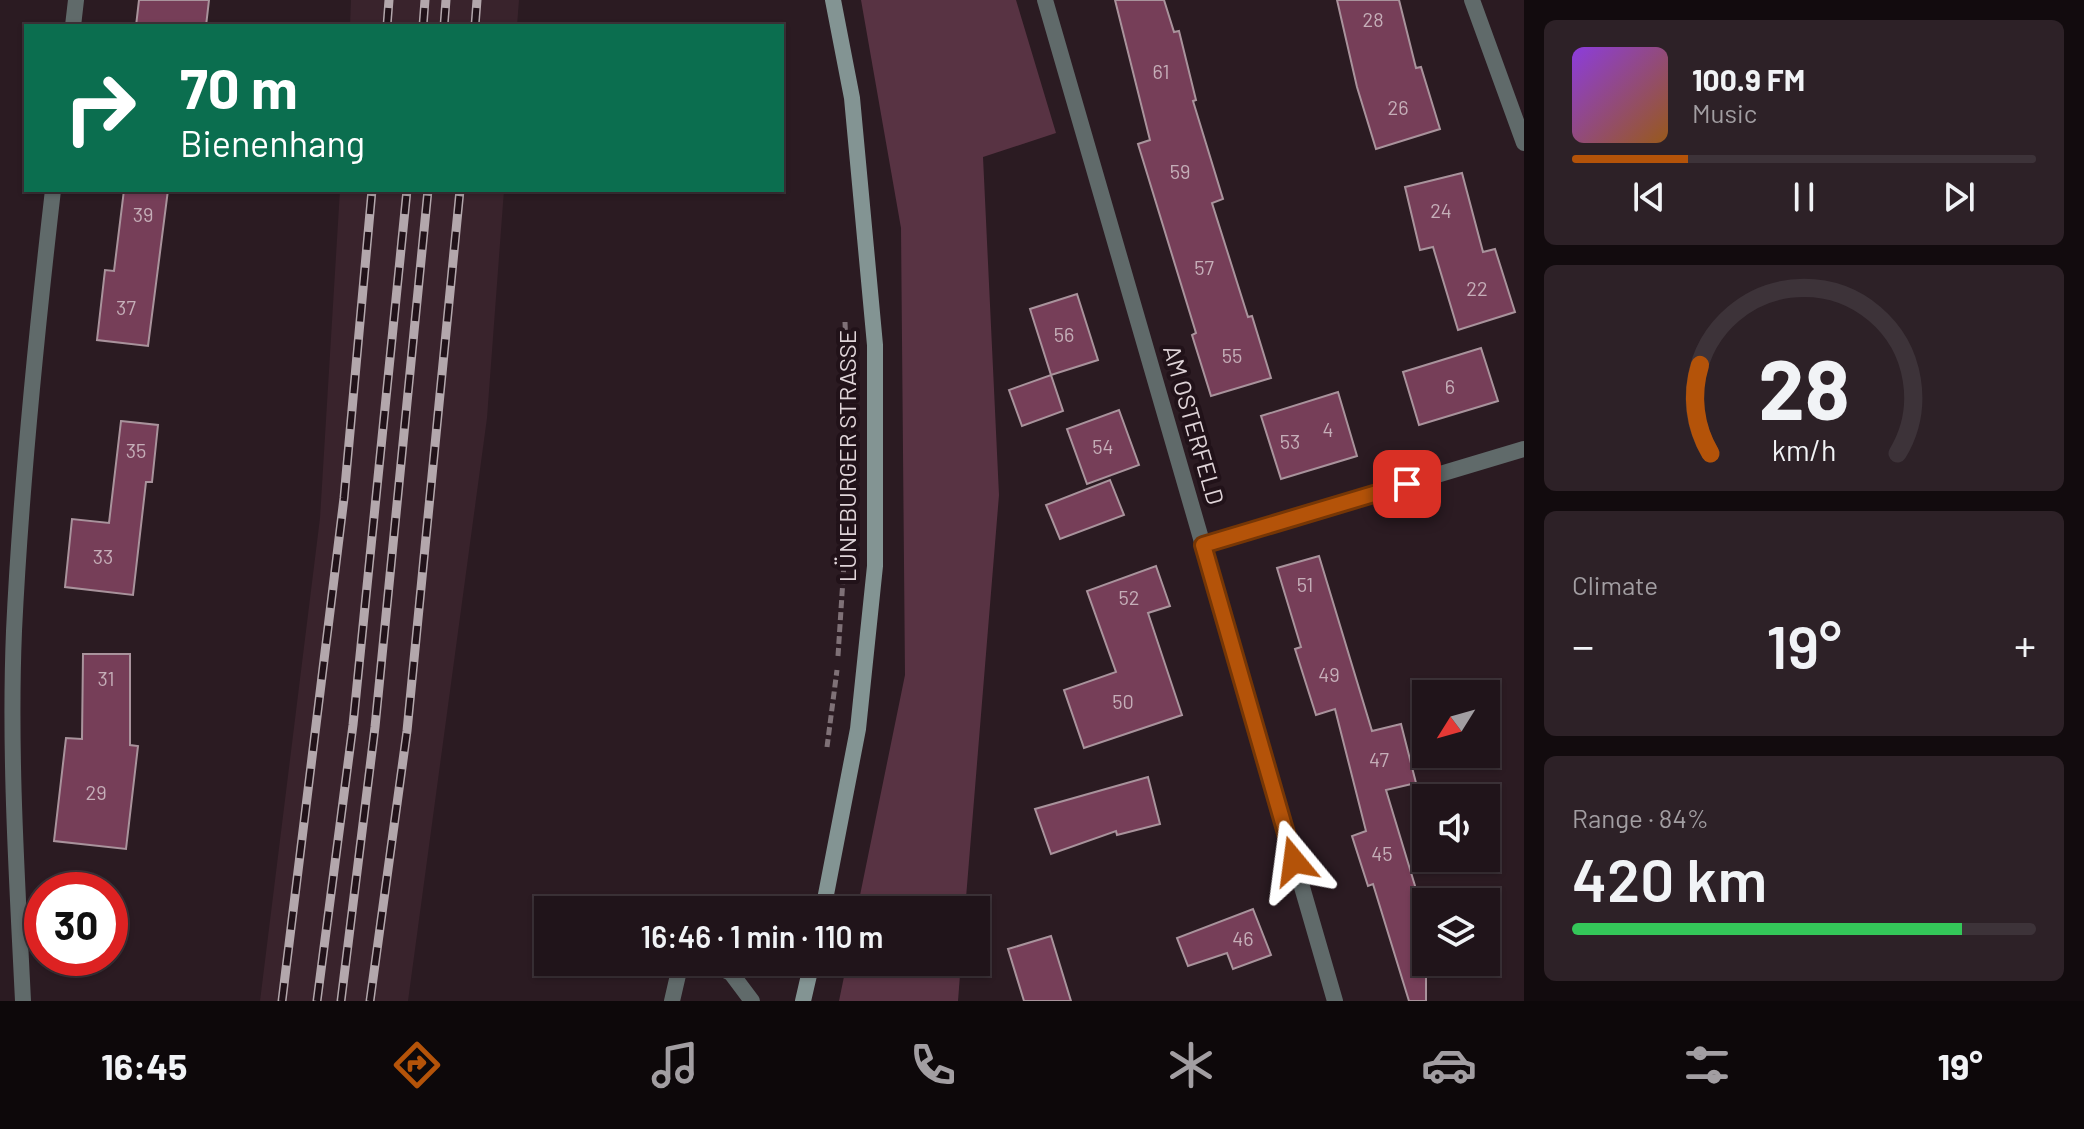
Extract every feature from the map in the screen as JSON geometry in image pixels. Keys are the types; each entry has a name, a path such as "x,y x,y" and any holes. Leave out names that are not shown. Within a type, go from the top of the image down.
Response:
{"main road":[{"name":"LÜNEBURGER STRASSE","path":"826,896 858,729 875,566 875,345 852,98 833,0"},
{"path":"803,1001 809,976"}],"street":[{"path":"73,24 76,0"},
{"name":"AM OSTERFELD","path":"1045,0 1335,1001"},
{"path":"1472,0 1524,143"},
{"path":"23,1001 14,823 14,634 27,414 53,192"},
{"path":"1203,545 1524,449"},
{"path":"672,1001 678,976"},
{"path":"733,976 752,1001"}],"path":[{"path":"845,312 848,400"},
{"path":"825,762 838,659 849,488"}],"shaded area":[{"path":"351,0 519,0 517,24 350,24"},
{"path":"861,0 1016,0 1056,133 983,157 999,495 966,896 860,896 905,675 901,228"},
{"path":"340,192 504,192 487,418 408,1001 260,1001 320,518"},
{"path":"844,976 960,976 958,1001 839,1001"}],"building":[{"path":"139,0 209,0 206,24 136,24"},
{"path":"1115,0 1164,0 1174,32 1179,31 1196,100 1193,101 1223,199 1212,203 1271,378 1211,396 1192,335 1196,333 1138,144 1150,140"},
{"path":"1337,0 1399,0 1416,68 1421,67 1440,129 1376,149 1357,87"},
{"path":"1462,173 1483,252 1495,249 1515,312 1458,330 1433,247 1420,250 1405,187"},
{"path":"124,192 168,192 148,346 97,340 105,270 114,271"},
{"path":"1077,294 1098,360 1051,375 1030,309"},
{"path":"1481,348 1498,401 1419,425 1403,372"},
{"path":"1051,375 1063,411 1022,426 1009,390"},
{"path":"1338,392 1357,456 1281,479 1261,416"},
{"path":"1119,410 1139,465 1087,484 1067,429"},
{"path":"121,421 158,425 152,482 146,482 133,595 65,587 72,519 109,523"},
{"path":"1110,480 1124,515 1060,539 1046,505"},
{"path":"1319,556 1372,731 1401,724 1416,783 1386,790 1416,888 1412,888 1412,976 1426,976 1426,1001 1409,1001 1373,884 1368,886 1352,836 1366,831 1335,709 1316,715 1295,649 1301,647 1277,568"},
{"path":"1156,566 1170,606 1148,613 1182,715 1084,748 1064,690 1116,672 1087,591"},
{"path":"83,654 130,654 130,745 138,746 126,849 54,841 66,738 82,739"},
{"path":"1148,777 1160,824 1117,835 1116,831 1051,854 1035,809"},
{"path":"1253,909 1271,955 1233,969 1227,953 1188,966 1177,938"},
{"path":"1051,936 1071,1001 1024,1001 1008,949"}],"railway":[{"path":"387,24 389,0"},
{"path":"423,24 425,0"},
{"path":"444,24 446,0"},
{"path":"475,24 477,0"},
{"path":"282,1001 344,498 372,192"},
{"path":"317,1001 353,725 407,192"},
{"path":"341,1001 375,727 428,192"},
{"path":"370,1001 407,731 460,192"}],"route":[{"path":"1294,861 1203,545 1407,484"}]}
